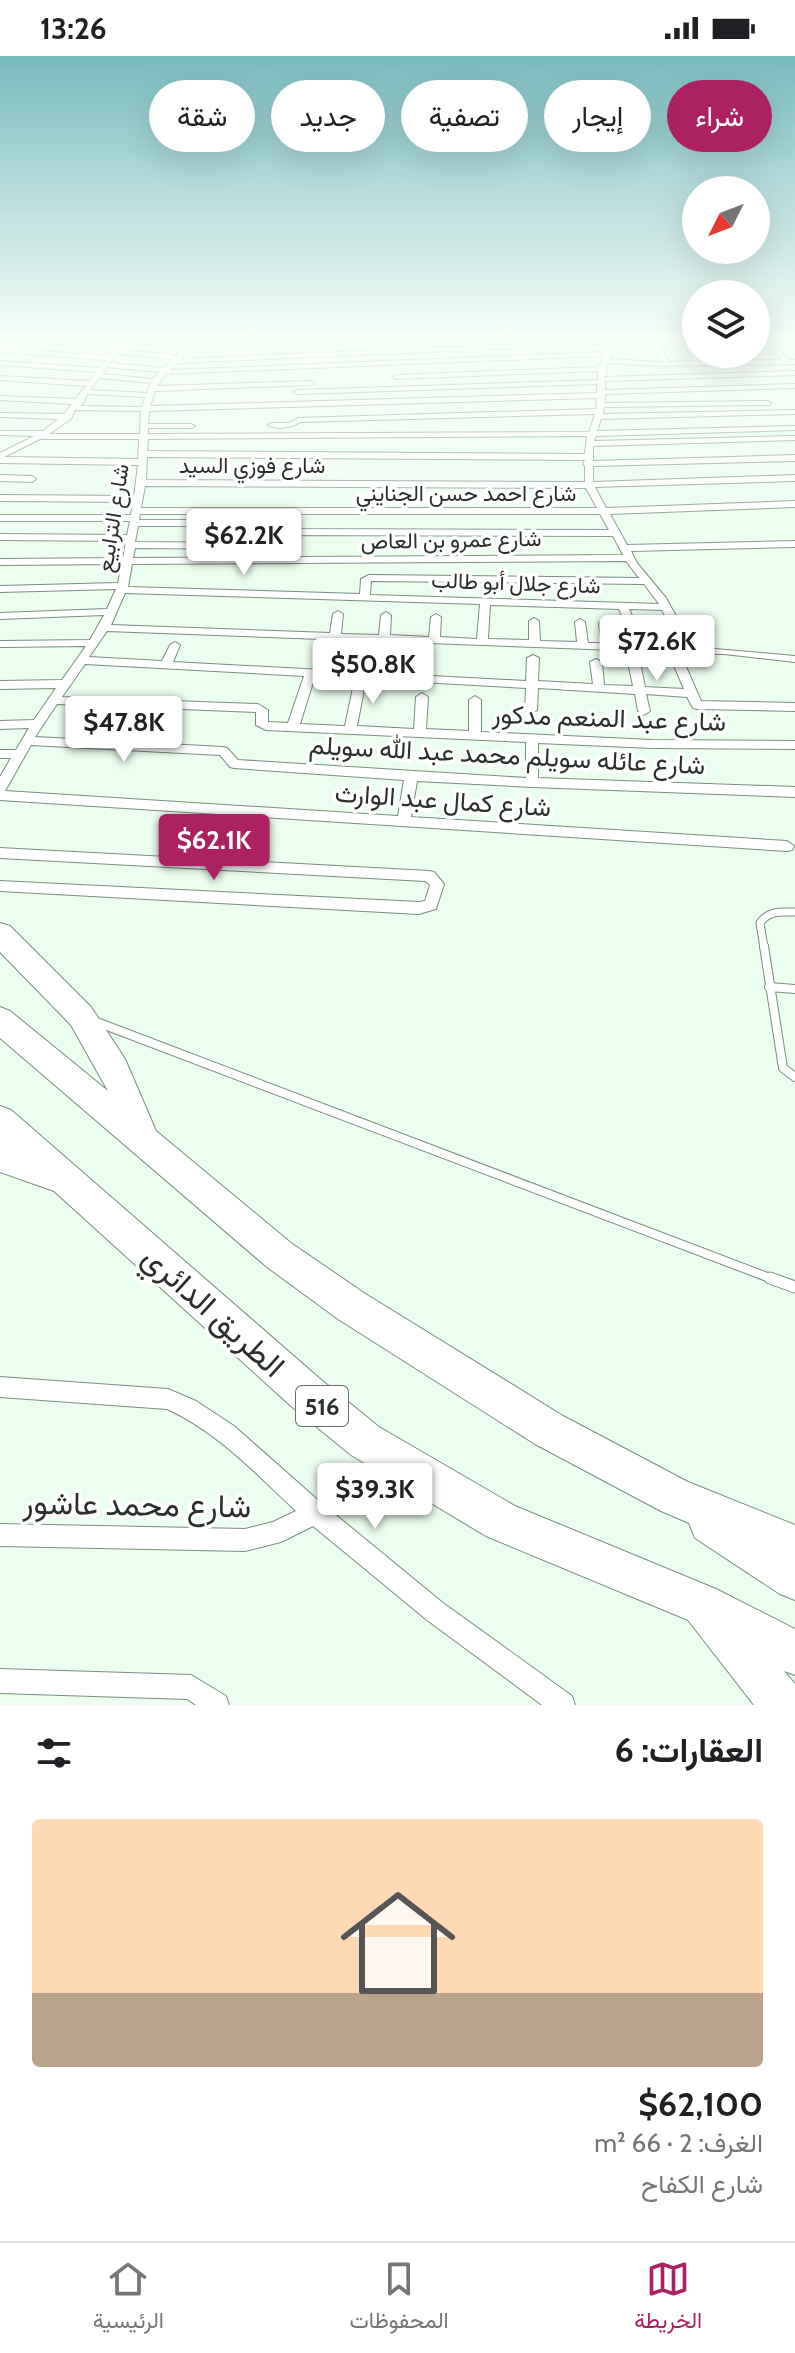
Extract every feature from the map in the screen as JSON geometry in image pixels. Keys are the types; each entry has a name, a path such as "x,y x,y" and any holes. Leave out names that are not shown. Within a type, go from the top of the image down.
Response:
{"highway":[{"path":"0,934 81,1016 114,1069 144,1142"},
{"path":"9,1028 279,1255 351,1306 549,1430 675,1497 795,1546"},
{"name":"الطريق الدائري","path":"0,1121 305,1392 365,1441 501,1521 701,1604 795,1653"},
{"path":"0,1156 66,1179"},
{"path":"675,1497 795,1579"},
{"name":"الطريق الدائري","path":"701,1604 783,1705"}],"street":[{"path":"0,456 42,435 71,412"},
{"path":"104,412 144,422 288,425 298,420 372,412"},
{"name":"شارع الترابيع","path":"0,788 37,724 104,628 122,588 130,560 139,499 146,412"},
{"path":"0,433 42,435 230,412"},
{"path":"286,416 287,412"},
{"path":"596,412 587,460 589,485 626,553 666,607 689,649"},
{"path":"0,415 590,439 795,438"},
{"path":"590,439 795,428"},
{"path":"0,456 587,460 795,458"},
{"path":"0,478 32,479"},
{"name":"شارع فوزي السيد","path":"141,483 589,485 785,483 795,478"},
{"path":"0,498 139,499"},
{"name":"شارع احمد حسن الجنايني","path":"136,518 285,511 604,511 795,504"},
{"path":"0,537 273,546 278,544 285,511"},
{"path":"322,548 326,511"},
{"path":"0,518 136,518 324,532 615,533"},
{"path":"361,532 361,559"},
{"name":"شارع عمرو بن العاص","path":"0,562 626,553 795,544"},
{"path":"365,598 366,579 369,578 646,581"},
{"name":"شارع جلال أبو طالب","path":"0,589 122,588 666,607"},
{"path":"482,641 485,602"},
{"path":"623,606 640,647"},
{"path":"0,616 112,612"},
{"path":"335,635 338,614"},
{"path":"384,637 386,615"},
{"path":"434,639 436,617"},
{"path":"534,621 535,643"},
{"path":"580,622 583,645"},
{"path":"604,623 608,646"},
{"path":"104,628 672,648 795,659"},
{"path":"0,644 92,643"},
{"path":"166,665 175,645"},
{"path":"672,648 695,703 704,708 795,707"},
{"path":"531,710 533,658"},
{"path":"81,660 690,693"},
{"path":"596,662 599,687"},
{"path":"634,662 644,711"},
{"path":"293,727 311,672"},
{"path":"350,730 361,675"},
{"path":"0,685 66,684"},
{"path":"420,733 422,697"},
{"name":"شارع عبد المنعم مدكور","path":"54,700 258,708 262,710 264,726 532,739 795,745"},
{"path":"475,700 475,736"},
{"path":"0,725 37,724"},
{"path":"532,739 532,783"},
{"name":"شارع عائله سويلم محمد عبد الله سويلم","path":"27,741 223,751 234,764 411,776 795,792"},
{"path":"0,754 19,754"},
{"path":"404,821 411,776"},
{"name":"شارع كمال عبد الوارث","path":"0,795 787,846"},
{"path":"0,853 429,876 437,884 433,901 419,908 0,886"},
{"path":"0,1387 168,1399 192,1408 213,1422 314,1512 465,1634 563,1705"},
{"name":"شارع محمد عاشور","path":"0,1535 245,1540 269,1537 293,1527 314,1512"},
{"path":"0,1681 191,1687 217,1705"}],"lane":[{"path":"795,912 773,911 765,914 760,923 783,1068 795,1077"},
{"path":"769,987 795,989"},
{"path":"81,1016 795,1287"}]}
